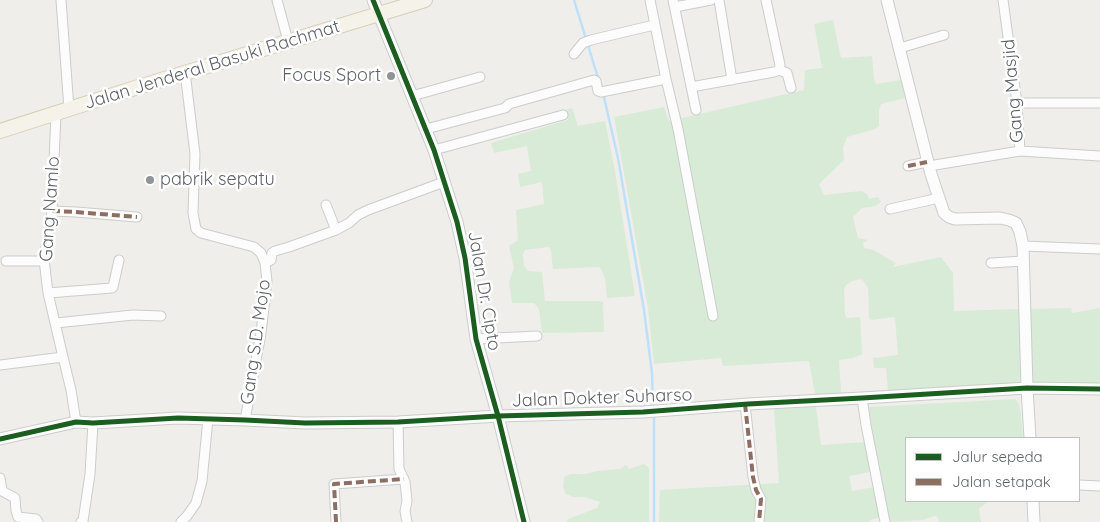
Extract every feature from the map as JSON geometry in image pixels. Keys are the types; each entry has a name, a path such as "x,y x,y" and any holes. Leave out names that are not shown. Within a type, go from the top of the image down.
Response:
{"main road":[{"name":"Jalan Jenderal Basuki Rachmat","path":"0,131 185,72 425,0"}],"street":[{"name":"Gang Namlo","path":"62,0 63,111 52,211 44,261 48,293 62,357 72,390 76,422"},
{"path":"277,0 288,41"},
{"name":"Jalan Dr. Cipto","path":"373,0 434,150 459,231 476,339 498,416 524,522"},
{"path":"650,0 678,129 713,316"},
{"path":"696,110 674,4 711,0"},
{"path":"718,0 732,80"},
{"path":"766,0 780,65 779,70"},
{"path":"887,0 928,164 944,214 955,219 1000,218 1009,220 1016,223 1020,232 1024,260 1030,437"},
{"name":"Gang Masjid","path":"908,166 1020,151 1017,103 1003,0"},
{"path":"574,54 587,41 654,25"},
{"path":"900,48 944,36"},
{"path":"691,87 779,70 787,73 791,88"},
{"name":"Gang S.D. Mojo","path":"185,72 195,154 193,213 196,229 200,234 254,246 261,253 265,263 267,281 245,420"},
{"path":"412,96 480,78"},
{"path":"426,129 505,108 509,104 594,80 596,81 598,91 605,92 666,79"},
{"path":"1017,103 1100,103"},
{"path":"434,150 562,115"},
{"path":"1020,151 1100,156"},
{"path":"265,263 271,260 272,253 275,251 336,230 368,210 444,182"},
{"path":"890,209 939,198"},
{"path":"326,205 336,230"},
{"path":"52,211 137,217"},
{"path":"1023,246 1100,249"},
{"path":"48,293 112,288 119,260"},
{"path":"991,263 1024,260"},
{"path":"6,261 44,261"},
{"path":"56,323 133,314 161,316"},
{"path":"476,339 537,336"},
{"path":"0,365 62,357"},
{"name":"Jalan Dokter Suharso","path":"0,439 76,422 208,418 305,423 398,422 498,416 643,412 745,404 1027,388 1100,389"},
{"path":"862,398 885,522"},
{"path":"745,404 753,477 756,490 762,499 760,522"},
{"path":"181,522 196,503 202,481 208,418"},
{"path":"398,422 399,469 405,482 407,522"},
{"path":"81,522 83,520 90,474 92,423"},
{"path":"0,478 2,491 15,498 18,517 36,519 38,522"},
{"path":"336,522 334,484 404,479"},
{"path":"1080,485 1100,486"},
{"path":"1033,502 1034,522"}],"green space":[{"path":"833,20 841,58 872,56 876,84 901,80 905,98 881,104 879,126 875,129 847,137 843,147 844,160 819,184 824,195 861,191 867,194 869,199 878,197 881,202 875,206 862,208 853,217 858,238 868,240 863,243 864,248 873,250 896,263 893,267 941,257 953,273 954,311 1071,308 1072,313 1100,308 1100,388 1060,392 1022,381 1018,384 888,391 886,368 874,368 873,358 898,355 895,319 893,317 869,319 868,288 862,279 852,281 844,289 845,315 847,318 860,317 862,354 853,358 839,360 841,393 815,395 809,361 723,366 721,358 654,364 648,308 614,117 664,107 669,121 804,90 805,70 822,68 814,24"},
{"path":"572,108 578,126 605,121 635,296 607,298 605,278 600,267 553,269 549,247 525,250 523,254 524,266 528,271 542,272 545,301 603,302 603,332 542,333 539,309 534,303 512,303 509,282 514,268 509,246 518,240 516,210 544,204 542,182 520,187 518,174 531,171 527,146 494,153 491,143 568,120 565,110"},
{"path":"1015,399 1019,404 1023,437 905,437 905,502 987,502 979,509 981,522 939,522 938,517 935,516 923,520 890,522 869,407"},
{"path":"816,407 821,445 866,442 870,472 849,476 852,491 874,487 880,517 870,520 870,522 659,522 660,490 779,483 774,408"},
{"path":"644,464 649,468 649,522 567,522 568,519 597,508 600,502 566,494 563,487 564,477 571,474 586,474 620,469 626,465 629,469"}],"waterway":[{"path":"574,0 599,81"},
{"path":"603,93 618,158 644,310 652,373 653,408"},
{"path":"654,414 654,522"}],"marked path":[{"path":"908,166 927,162"},
{"path":"52,211 137,217"},
{"path":"745,404 753,477 756,490 761,499 759,522"},
{"path":"336,522 334,484 404,479"}],"cycle path":[{"path":"373,0 434,150 457,222 465,258 476,339 498,416 524,522"},
{"path":"0,439 76,422 93,423 178,418 305,423 398,422 498,416 643,412 1027,388 1100,389"}],"place":[{"name":"Focus Sport","path":"391,76"},
{"name":"pabrik sepatu","path":"150,180"}]}
